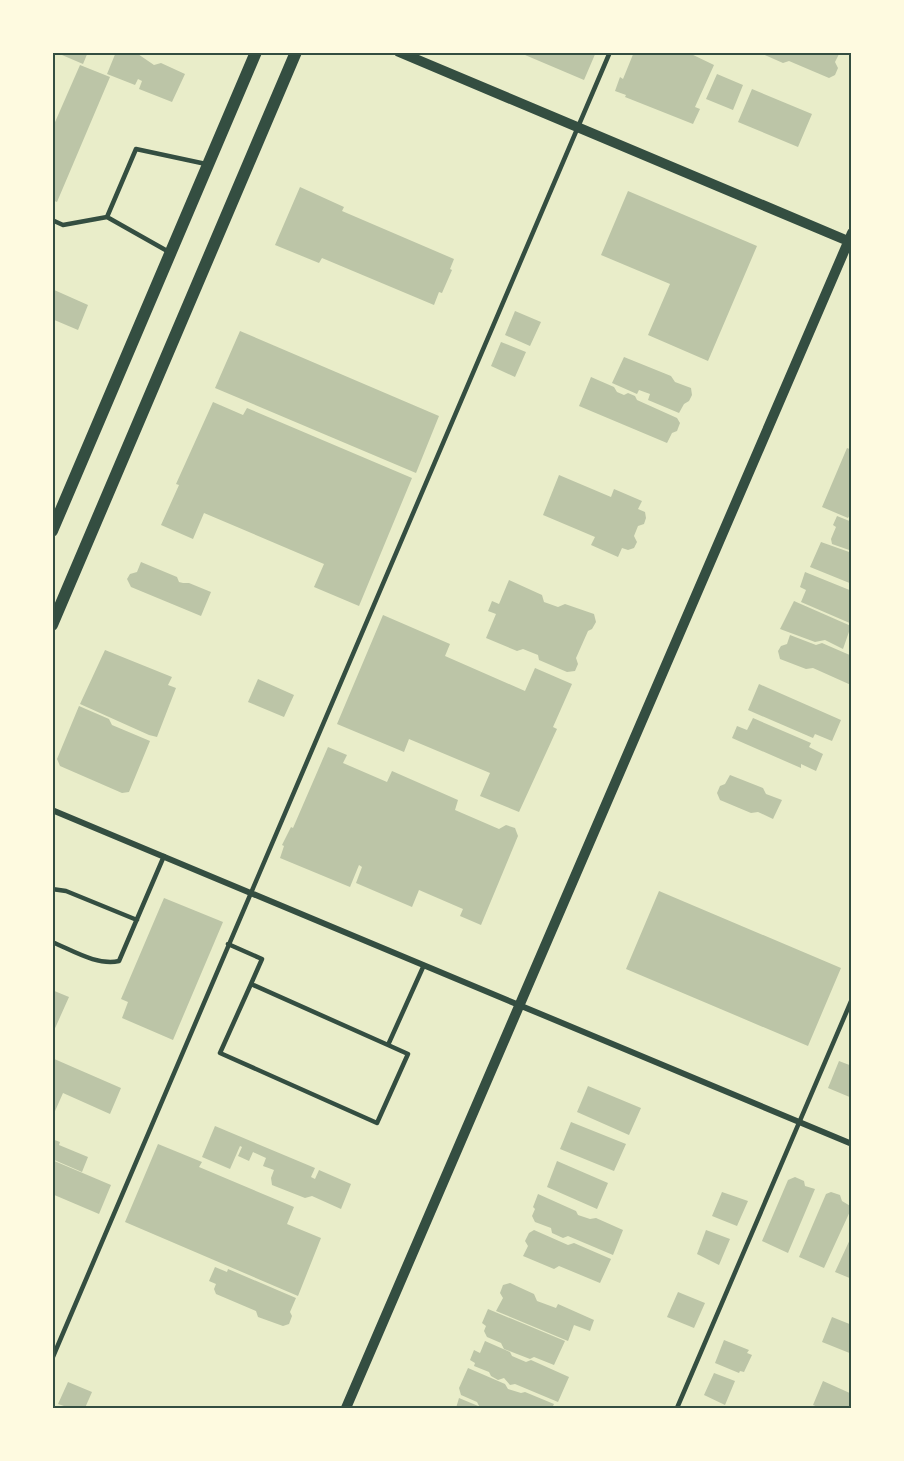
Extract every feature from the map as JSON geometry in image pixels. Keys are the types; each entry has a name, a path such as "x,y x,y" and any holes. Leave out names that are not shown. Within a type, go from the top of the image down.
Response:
{"main road":[{"path":"52,531 256,52"},
{"path":"52,626 296,52"}],"street":[{"path":"346,1408 850,239 577,128 399,52"},
{"path":"52,810 852,1144"}],"lane":[{"path":"52,1359 610,52"},
{"path":"106,216 136,149 208,165"},
{"path":"52,220 63,225 106,216 171,253"},
{"path":"52,942 95,960 110,963 118,961 164,856"},
{"path":"52,889 66,891 137,920"},
{"path":"228,944 262,959 220,1053 377,1123 408,1054 251,984"},
{"path":"388,1045 424,965"},
{"path":"677,1408 852,999"}],"building":[{"path":"55,52 88,52 83,64"},
{"path":"116,52 135,52 154,65 161,63 185,74 172,102 139,89 142,81 138,79 135,85 107,74"},
{"path":"518,52 596,52 584,80"},
{"path":"634,52 687,52 714,65 695,107 700,109 693,124 615,91 620,77 623,79"},
{"path":"758,52 837,52 839,54 835,62 838,68 835,75 829,78 789,61 783,63"},
{"path":"80,65 110,77 57,202 52,200 52,129"},
{"path":"717,74 743,85 733,110 706,99"},
{"path":"752,89 812,114 798,147 738,122"},
{"path":"300,187 344,207 342,211 454,259 442,293 439,292 434,305 322,258 319,263 275,245"},
{"path":"628,191 757,246 708,361 648,335 670,284 601,255"},
{"path":"52,289 88,305 78,330 52,319"},
{"path":"515,311 541,322 530,346 505,335"},
{"path":"240,331 439,416 416,473 215,388"},
{"path":"501,342 526,352 515,377 491,366"},
{"path":"624,357 671,376 675,382 691,388 692,395 679,413 648,400 650,394 639,390 637,394 612,383"},
{"path":"591,377 614,387 617,392 635,396 637,400 677,418 680,423 677,431 672,433 667,443 579,406"},
{"path":"213,402 243,415 247,408 412,478 359,606 314,587 324,564 204,513 193,539 161,525 179,485 176,484"},
{"path":"847,448 852,450 852,512 848,518 822,507"},
{"path":"559,475 611,497 614,489 642,501 638,509 645,512 646,518 644,524 638,526 634,536 637,542 634,548 628,550 622,548 618,557 591,545 595,537 543,515"},
{"path":"837,516 852,522 852,551 832,544 831,539 836,527 833,525"},
{"path":"821,542 852,553 852,584 810,567"},
{"path":"141,562 177,577 179,582 189,583 211,592 201,616 131,587 127,579 130,574 137,572"},
{"path":"805,572 852,591 852,624 801,602 806,590 800,587"},
{"path":"509,580 542,595 544,602 558,607 565,604 594,614 596,622 588,631 576,658 578,664 575,671 567,672 539,660 538,655 523,649 517,651 486,638 496,614 488,611 492,601 499,604"},
{"path":"794,601 851,626 843,649 825,640 815,642 780,629"},
{"path":"383,615 450,644 445,656 525,691 535,668 572,684 553,727 557,729 519,812 480,796 490,773 409,739 404,752 337,724"},
{"path":"790,635 816,645 822,643 852,656 851,685 813,668 806,669 780,659 778,651 781,646 787,644"},
{"path":"105,650 172,677 168,685 176,688 157,737 80,704"},
{"path":"258,679 294,695 284,717 248,702"},
{"path":"759,684 841,720 832,741 815,734 813,738 748,710"},
{"path":"79,706 109,719 112,725 150,741 129,792 122,793 60,766 57,759"},
{"path":"753,718 811,743 809,747 823,754 816,771 801,764 801,768 732,738 737,726 747,730"},
{"path":"328,747 347,755 343,763 387,782 392,771 458,800 455,810 499,829 506,825 515,828 518,836 481,925 460,916 463,909 419,890 412,907 356,883 362,867 359,865 350,887 280,858 284,846 282,845 291,827 293,828"},
{"path":"730,775 763,788 766,794 782,800 773,819 720,800 717,793"},
{"path":"659,891 841,968 808,1046 626,969"},
{"path":"164,898 223,922 173,1040 122,1018 128,1002 121,999"},
{"path":"52,990 69,997 52,1035"},
{"path":"52,1058 121,1088 110,1114 63,1093 52,1118"},
{"path":"839,1061 852,1066 852,1098 828,1088"},
{"path":"588,1086 641,1108 629,1135 577,1112"},
{"path":"571,1122 626,1144 614,1171 560,1149"},
{"path":"215,1126 315,1168 311,1177 315,1179 319,1170 351,1184 341,1209 312,1196 305,1198 272,1185 271,1178 274,1170 263,1166 266,1158 253,1152 249,1161 238,1156 242,1147 240,1146 230,1169 202,1157"},
{"path":"52,1139 60,1142 59,1145 88,1157 82,1172 52,1159"},
{"path":"158,1144 202,1162 199,1167 294,1207 287,1224 321,1238 298,1296 125,1222"},
{"path":"52,1160 111,1185 99,1214 52,1194"},
{"path":"557,1161 608,1183 597,1209 547,1187"},
{"path":"795,1177 804,1181 805,1186 815,1189 788,1253 762,1241 788,1180"},
{"path":"722,1192 748,1201 737,1226 712,1216"},
{"path":"831,1192 840,1195 842,1201 852,1207 824,1268 799,1257 826,1194"},
{"path":"538,1194 576,1211 578,1215 590,1219 596,1218 623,1230 613,1255 568,1236 563,1238 552,1233 551,1228 535,1222 532,1216"},
{"path":"534,1230 568,1245 574,1243 611,1259 600,1283 559,1266 554,1269 523,1256 528,1246 525,1241 529,1233"},
{"path":"706,1230 730,1239 719,1265 697,1254"},
{"path":"852,1235 852,1279 835,1272"},
{"path":"215,1267 227,1272 228,1269 296,1298 290,1312 292,1316 289,1324 283,1326 258,1317 256,1311 216,1294 214,1289 216,1284 209,1281"},
{"path":"510,1283 534,1294 537,1301 556,1308 558,1304 594,1320 590,1331 574,1325 568,1341 496,1311 503,1298 500,1293 503,1285"},
{"path":"678,1292 705,1303 694,1328 667,1317"},
{"path":"488,1309 565,1341 554,1365 504,1349 501,1343 487,1337 484,1331 486,1326 482,1323"},
{"path":"832,1317 852,1325 852,1354 822,1342"},
{"path":"724,1340 749,1350 747,1353 752,1355 744,1372 739,1373 715,1363"},
{"path":"485,1341 526,1362 531,1360 569,1377 558,1402 515,1384 510,1385 504,1378 498,1380 489,1372 474,1366 475,1363 470,1360 474,1350 480,1353"},
{"path":"468,1368 505,1384 508,1389 525,1392 554,1404 552,1408 479,1406 477,1402 461,1395 459,1388"},
{"path":"714,1373 735,1381 725,1405 704,1395"},
{"path":"823,1381 852,1394 852,1408 820,1408 813,1405"},
{"path":"68,1382 92,1392 85,1408 70,1408 58,1404"},
{"path":"459,1398 483,1408 456,1408"}]}
